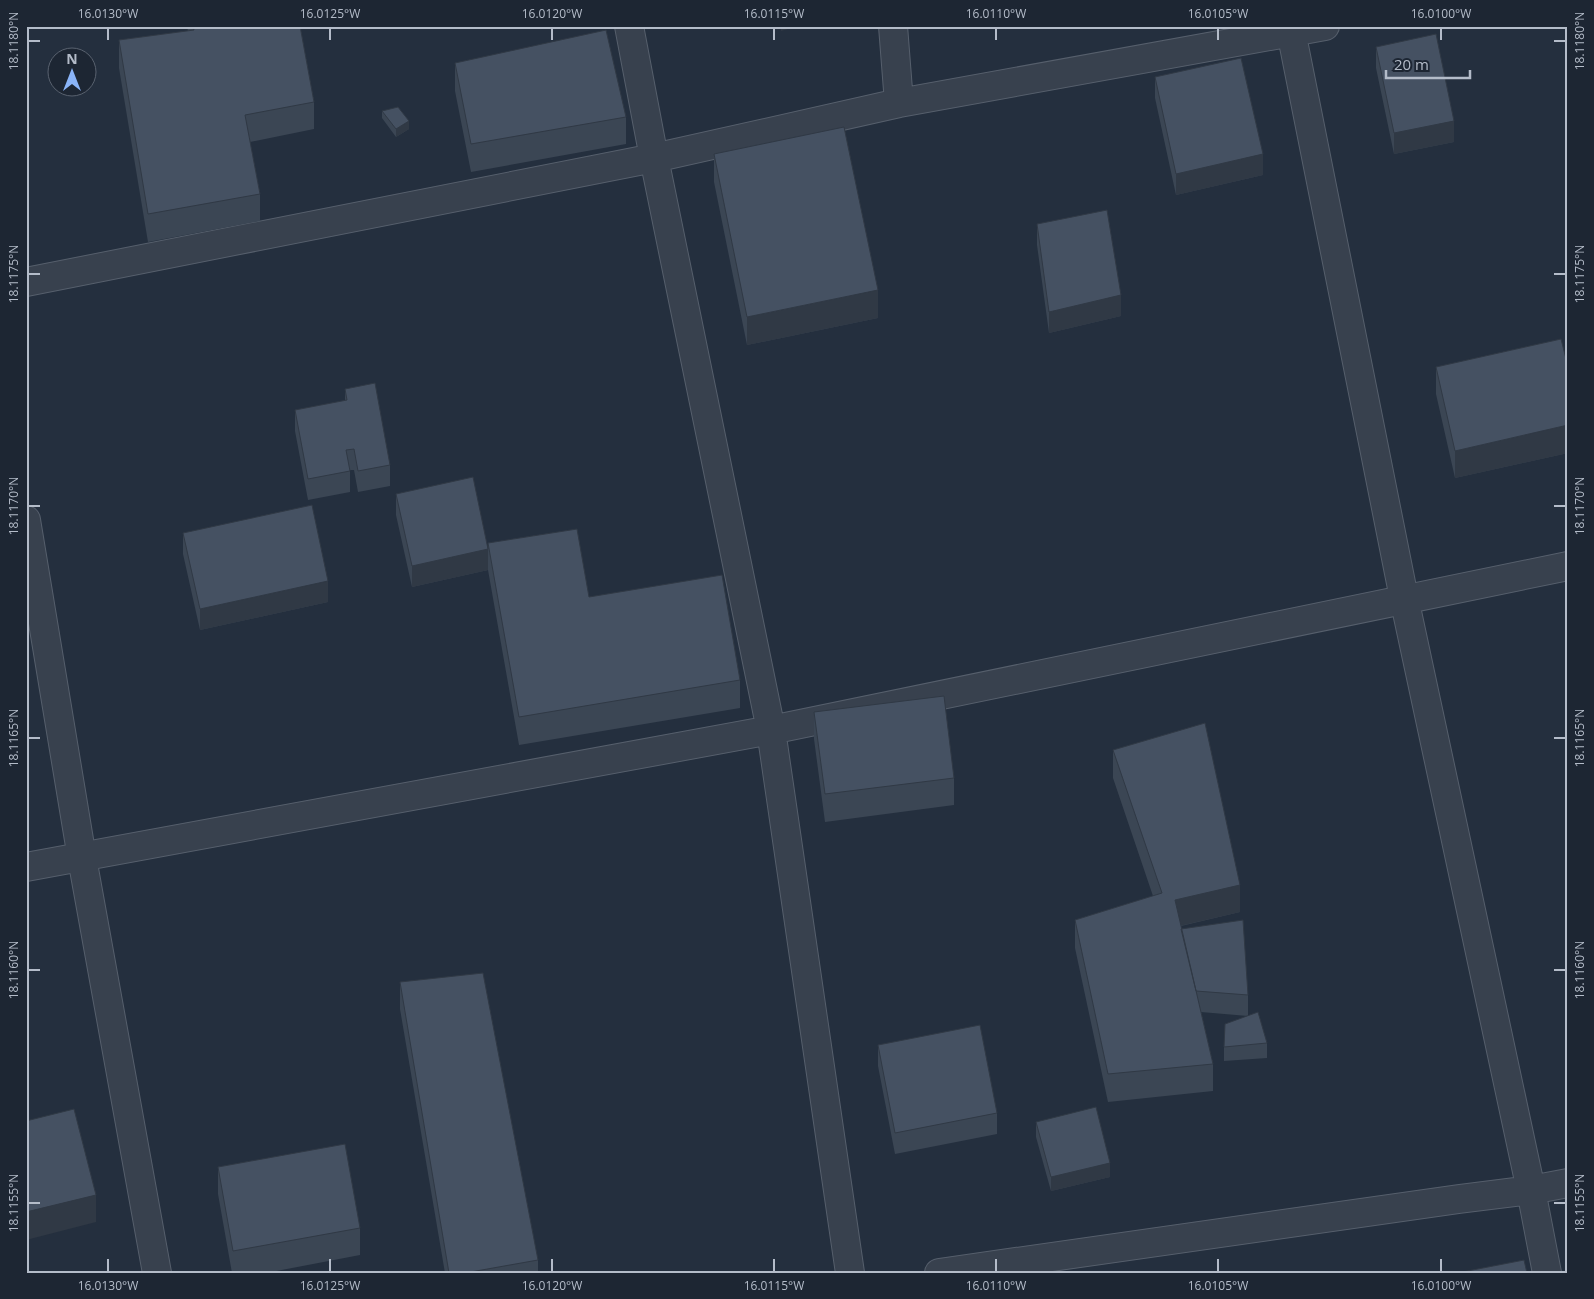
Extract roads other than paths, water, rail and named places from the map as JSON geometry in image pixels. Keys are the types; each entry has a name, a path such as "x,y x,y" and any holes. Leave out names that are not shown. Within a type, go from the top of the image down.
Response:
{"street":[{"path":"629,26 654,158 771,730 850,1273"},
{"path":"892,26 899,103"},
{"path":"26,282 654,158 899,103 1290,30 1325,26"},
{"path":"1290,30 1404,598 1531,1190 1546,1273"},
{"path":"26,520 82,858 157,1273"},
{"path":"26,868 771,730 1404,598 1568,566"},
{"path":"939,1273 1531,1190 1568,1183"}]}
